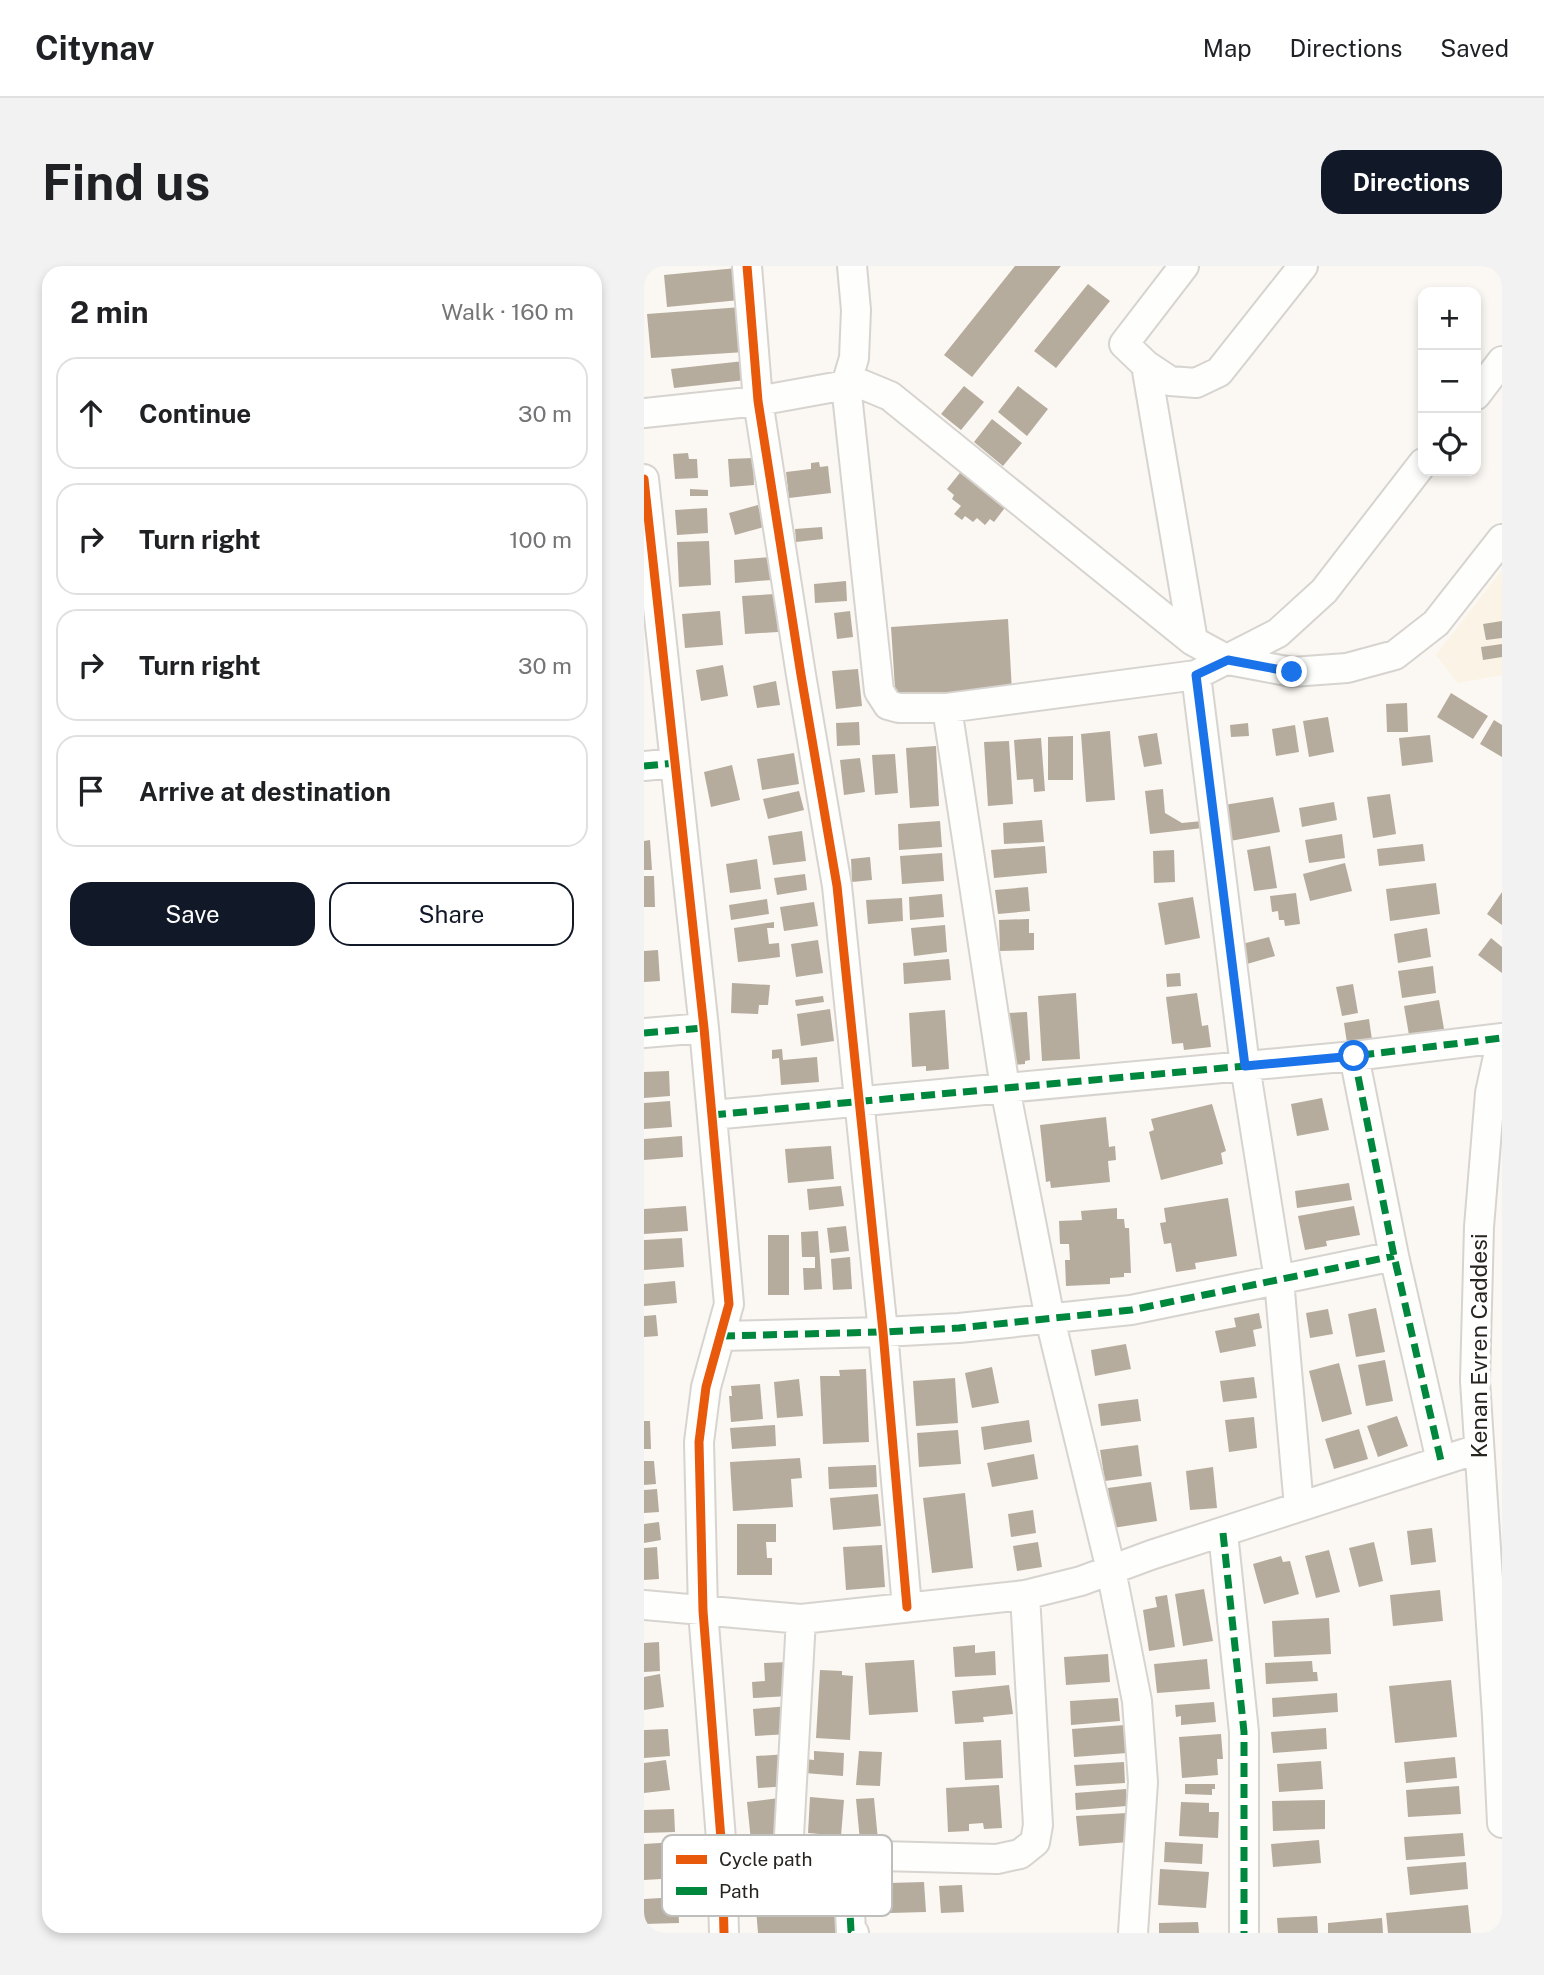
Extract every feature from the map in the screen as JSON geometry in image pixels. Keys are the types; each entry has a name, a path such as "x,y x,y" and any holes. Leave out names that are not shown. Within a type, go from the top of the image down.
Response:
{"street":[{"path":"747,266 758,401 837,886 883,1332 907,1607"},
{"path":"852,266 856,310 854,358 846,385 879,691 888,705 899,708 947,708 1196,675 1278,633 1324,591 1418,469"},
{"path":"1184,266 1124,344 1146,365 1170,381 1196,383 1219,372 1303,266"},
{"path":"1481,388 1502,361"},
{"path":"1146,365 1193,641"},
{"path":"644,413 758,401 861,384 890,396 1193,641 1228,660 1292,672 1347,668 1395,655 1436,623 1502,538"},
{"path":"644,479 704,1028 729,1304 706,1387 699,1442 703,1611 721,1835"},
{"path":"1196,675 1245,1066 1279,1280 1299,1507"},
{"path":"947,708 1005,1088 1050,1319 1111,1570 1137,1701 1143,1782 1133,1933"},
{"path":"644,766 675,763"},
{"path":"644,1033 704,1028"},
{"path":"712,1115 1354,1056 1502,1038"},
{"name":"Kenan Evren Caddesi","path":"1502,1038 1490,1093 1479,1227 1475,1381 1502,1823"},
{"path":"1354,1056 1394,1256 1441,1461"},
{"path":"721,1336 959,1328 1131,1310 1394,1256"},
{"path":"644,1605 800,1619 1025,1595 1081,1581 1151,1555 1478,1449"},
{"path":"1223,1532 1244,1732 1244,1933"},
{"path":"892,1856 997,1860 1020,1854 1035,1842 1038,1825 1025,1595"},
{"path":"789,1835 800,1619"}],"shaded area":[{"path":"1502,570 1502,675 1458,683 1436,655"}],"building":[{"path":"1015,266 1061,266 972,377 944,355"},
{"path":"737,268 740,300 667,307 664,275"},
{"path":"1088,284 1110,301 1056,368 1034,351"},
{"path":"742,307 745,352 651,358 647,314"},
{"path":"744,361 746,380 674,388 671,369"},
{"path":"964,386 984,402 961,430 941,414"},
{"path":"1018,386 1048,409 1027,436 998,412"},
{"path":"992,419 1022,443 1003,466 974,442"},
{"path":"688,453 689,459 697,459 698,478 675,479 673,454"},
{"path":"753,458 754,485 730,487 728,459"},
{"path":"819,462 820,467 828,466 831,493 789,498 786,472 811,469 811,463"},
{"path":"963,469 1007,505 994,522 990,519 985,525 977,518 973,522 965,516 962,520 954,514 961,506 952,499 954,495 947,489"},
{"path":"690,489 708,490 708,496 690,496"},
{"path":"758,505 764,527 735,535 729,513"},
{"path":"707,508 708,533 677,535 675,510"},
{"path":"822,527 823,539 796,542 795,529"},
{"path":"709,541 711,585 679,587 677,542"},
{"path":"770,557 771,580 735,583 734,560"},
{"path":"846,581 847,601 815,603 814,584"},
{"path":"775,594 778,632 745,634 742,596"},
{"path":"720,611 723,645 685,648 682,614"},
{"path":"850,611 853,637 837,639 834,613"},
{"path":"1008,619 1012,692 896,704 891,627"},
{"path":"1502,621 1502,638 1486,640 1483,624"},
{"path":"1502,644 1502,657 1483,660 1481,647"},
{"path":"723,665 728,696 701,701 696,670"},
{"path":"858,669 862,706 836,709 832,671"},
{"path":"776,681 780,705 757,708 753,686"},
{"path":"1451,693 1488,716 1473,739 1437,717"},
{"path":"1407,703 1408,732 1387,732 1386,704"},
{"path":"1328,717 1334,752 1309,757 1303,721"},
{"path":"1494,720 1502,725 1502,757 1480,744"},
{"path":"859,722 860,745 837,746 836,723"},
{"path":"1248,723 1249,736 1231,737 1230,725"},
{"path":"1295,725 1299,752 1276,756 1272,729"},
{"path":"1110,731 1115,800 1086,802 1081,734"},
{"path":"1157,733 1162,764 1144,767 1138,736"},
{"path":"1430,735 1433,762 1402,766 1399,738"},
{"path":"1073,736 1073,780 1048,780 1048,737"},
{"path":"1041,738 1045,791 1034,792 1033,779 1017,780 1014,740"},
{"path":"1009,741 1013,804 988,806 984,742"},
{"path":"936,746 939,806 910,808 906,748"},
{"path":"794,753 799,784 762,790 757,759"},
{"path":"895,754 898,793 875,795 872,755"},
{"path":"860,758 865,792 844,795 840,760"},
{"path":"732,765 740,800 711,807 704,772"},
{"path":"1163,789 1165,813 1182,823 1202,821 1203,828 1150,834 1145,791"},
{"path":"799,791 804,810 768,819 763,799"},
{"path":"1390,794 1396,834 1373,838 1367,797"},
{"path":"1273,797 1280,832 1230,841 1224,805"},
{"path":"1334,802 1337,820 1302,827 1299,808"},
{"path":"1042,820 1044,842 1004,844 1003,823"},
{"path":"940,821 942,847 899,850 898,824"},
{"path":"802,831 806,861 773,865 768,836"},
{"path":"1342,834 1345,858 1309,863 1305,840"},
{"path":"650,840 652,870 644,870 644,841"},
{"path":"1423,844 1425,861 1379,866 1377,849"},
{"path":"1045,846 1047,873 994,878 991,850"},
{"path":"1270,846 1277,888 1254,891 1247,850"},
{"path":"1174,850 1175,882 1154,883 1153,851"},
{"path":"942,853 944,881 902,884 900,856"},
{"path":"870,857 872,880 852,882 851,859"},
{"path":"757,859 761,889 730,893 726,864"},
{"path":"1345,863 1352,891 1310,901 1303,874"},
{"path":"805,874 807,890 777,895 774,878"},
{"path":"644,876 654,876 655,907 644,907"},
{"path":"1436,883 1440,914 1390,921 1386,889"},
{"path":"1028,887 1030,911 998,914 995,890"},
{"path":"1502,892 1502,925 1487,914"},
{"path":"1296,893 1300,924 1285,926 1284,920 1279,920 1278,911 1272,912 1270,896"},
{"path":"942,894 944,917 910,920 909,897"},
{"path":"1193,897 1200,938 1165,945 1158,903"},
{"path":"902,898 903,921 868,924 866,900"},
{"path":"767,899 769,914 731,920 729,905"},
{"path":"814,902 818,926 784,931 780,907"},
{"path":"1029,919 1029,933 1034,933 1034,950 1000,951 999,920"},
{"path":"774,922 774,928 767,928 769,944 779,943 780,957 738,962 734,928"},
{"path":"945,925 947,952 914,956 911,928"},
{"path":"1427,928 1431,957 1398,963 1394,934"},
{"path":"1269,937 1275,956 1247,964 1242,944"},
{"path":"1491,938 1502,947 1502,973 1478,955"},
{"path":"818,940 823,973 796,977 791,944"},
{"path":"658,950 660,981 644,982 644,951"},
{"path":"949,959 951,980 904,984 903,963"},
{"path":"1433,966 1436,993 1402,998 1398,971"},
{"path":"1180,973 1181,986 1167,987 1166,974"},
{"path":"732,983 770,985 768,1005 759,1005 758,1014 731,1013"},
{"path":"1353,984 1358,1013 1342,1016 1336,987"},
{"path":"1076,993 1080,1059 1042,1061 1038,996"},
{"path":"1197,993 1202,1026 1208,1025 1211,1047 1184,1050 1183,1043 1172,1044 1166,997"},
{"path":"823,996 824,1002 796,1006 795,1000"},
{"path":"1439,1000 1444,1029 1409,1035 1404,1006"},
{"path":"830,1009 834,1041 801,1046 797,1014"},
{"path":"945,1010 949,1069 926,1071 926,1066 912,1067 909,1013"},
{"path":"1027,1012 1030,1060 1025,1061 1025,1064 1011,1065 1008,1013"},
{"path":"1369,1019 1373,1047 1355,1049 1354,1042 1347,1043 1344,1023"},
{"path":"782,1049 783,1060 817,1057 819,1082 781,1085 779,1058 772,1059 772,1050"},
{"path":"669,1071 670,1096 644,1098 644,1072"},
{"path":"1322,1098 1329,1130 1297,1136 1291,1104"},
{"path":"670,1101 672,1127 644,1129 644,1103"},
{"path":"1212,1104 1226,1151 1221,1153 1223,1164 1161,1180 1149,1132 1154,1130 1151,1119"},
{"path":"1106,1117 1109,1147 1115,1146 1116,1160 1108,1161 1110,1182 1051,1188 1050,1181 1046,1182 1040,1125"},
{"path":"682,1136 683,1157 644,1160 644,1139"},
{"path":"831,1146 834,1179 788,1183 785,1149"},
{"path":"1349,1183 1352,1200 1297,1208 1295,1191"},
{"path":"841,1186 844,1206 809,1210 807,1189"},
{"path":"1228,1198 1237,1256 1195,1263 1196,1269 1176,1272 1171,1243 1164,1244 1160,1223 1166,1222 1164,1208"},
{"path":"686,1206 688,1231 644,1234 644,1209"},
{"path":"1354,1206 1360,1235 1326,1241 1327,1246 1305,1250 1298,1216"},
{"path":"1117,1208 1117,1219 1124,1219 1125,1228 1129,1228 1131,1273 1124,1273 1124,1277 1110,1278 1110,1284 1066,1286 1065,1260 1070,1260 1069,1244 1060,1244 1059,1221 1082,1220 1081,1211"},
{"path":"846,1226 849,1251 830,1253 827,1228"},
{"path":"818,1231 822,1289 804,1290 803,1268 815,1268 815,1257 802,1257 801,1232"},
{"path":"768,1235 789,1235 789,1295 768,1295"},
{"path":"682,1238 684,1267 644,1270 644,1240"},
{"path":"850,1257 852,1289 833,1290 831,1259"},
{"path":"675,1281 677,1303 644,1306 644,1284"},
{"path":"1376,1308 1385,1352 1356,1357 1348,1314"},
{"path":"1328,1309 1333,1334 1310,1338 1306,1313"},
{"path":"1259,1313 1262,1328 1253,1330 1256,1346 1220,1353 1215,1331 1236,1327 1234,1318"},
{"path":"656,1315 658,1336 644,1337 644,1316"},
{"path":"1126,1344 1131,1369 1095,1376 1091,1350"},
{"path":"1385,1360 1393,1401 1366,1406 1358,1365"},
{"path":"1339,1363 1352,1414 1322,1422 1309,1371"},
{"path":"992,1367 999,1403 972,1408 965,1373"},
{"path":"866,1369 869,1442 823,1444 820,1376 840,1376 839,1370"},
{"path":"1254,1377 1257,1398 1223,1402 1220,1381"},
{"path":"955,1378 958,1423 916,1426 913,1381"},
{"path":"799,1379 803,1416 777,1418 774,1382"},
{"path":"760,1384 763,1419 731,1422 731,1386"},
{"path":"1138,1399 1141,1421 1101,1426 1098,1404"},
{"path":"1397,1416 1408,1446 1378,1457 1367,1426"},
{"path":"1254,1417 1257,1448 1229,1452 1225,1420"},
{"path":"1029,1420 1032,1442 984,1450 981,1427"},
{"path":"644,1421 650,1421 651,1449 644,1449"},
{"path":"775,1425 776,1446 732,1449 730,1428"},
{"path":"1359,1429 1368,1459 1334,1469 1325,1439"},
{"path":"958,1430 961,1464 919,1467 917,1433"},
{"path":"1138,1445 1142,1476 1105,1481 1100,1450"},
{"path":"1034,1454 1038,1479 992,1487 987,1463"},
{"path":"800,1458 802,1478 791,1479 793,1507 733,1511 730,1462"},
{"path":"644,1461 654,1461 656,1484 644,1485"},
{"path":"876,1465 877,1487 829,1489 828,1467"},
{"path":"1213,1467 1217,1508 1190,1510 1186,1471"},
{"path":"1151,1482 1157,1521 1113,1528 1108,1488"},
{"path":"657,1489 659,1512 644,1513 644,1490"},
{"path":"965,1493 973,1568 932,1573 923,1498"},
{"path":"878,1494 881,1526 833,1530 830,1498"},
{"path":"1033,1510 1036,1533 1011,1537 1008,1514"},
{"path":"659,1522 661,1540 644,1543 644,1524"},
{"path":"737,1524 776,1524 776,1542 766,1542 767,1558 772,1558 772,1575 737,1575"},
{"path":"1432,1528 1436,1562 1411,1565 1407,1531"},
{"path":"1038,1542 1042,1567 1017,1571 1013,1546"},
{"path":"1374,1542 1383,1581 1359,1587 1349,1548"},
{"path":"882,1545 885,1587 846,1590 843,1547"},
{"path":"657,1547 659,1579 644,1580 644,1548"},
{"path":"1329,1550 1340,1592 1316,1598 1305,1556"},
{"path":"1281,1556 1283,1562 1290,1561 1299,1594 1264,1604 1253,1564"},
{"path":"1204,1589 1213,1641 1183,1646 1175,1594"},
{"path":"1440,1590 1443,1621 1393,1626 1390,1595"},
{"path":"1167,1595 1175,1647 1149,1651 1143,1610 1157,1607 1155,1597"},
{"path":"1329,1618 1331,1654 1274,1657 1272,1621"},
{"path":"659,1642 660,1671 644,1672 644,1643"},
{"path":"975,1645 975,1653 995,1651 996,1675 955,1677 953,1647"},
{"path":"1108,1654 1110,1682 1066,1685 1064,1657"},
{"path":"1207,1659 1210,1689 1157,1693 1154,1664"},
{"path":"914,1660 918,1712 869,1715 865,1663"},
{"path":"1312,1661 1313,1672 1317,1672 1318,1681 1266,1684 1265,1663"},
{"path":"788,1662 790,1696 753,1698 752,1682 765,1681 764,1663"},
{"path":"820,1670 842,1671 842,1675 853,1676 850,1740 816,1738"},
{"path":"660,1674 664,1707 644,1710 644,1677"},
{"path":"1451,1680 1457,1737 1395,1743 1389,1686"},
{"path":"1009,1685 1013,1714 983,1717 984,1722 955,1724 952,1691"},
{"path":"1337,1693 1338,1712 1273,1717 1272,1698"},
{"path":"1118,1698 1120,1721 1071,1725 1070,1701"},
{"path":"1214,1702 1216,1722 1181,1725 1181,1716 1176,1717 1175,1705"},
{"path":"789,1706 791,1734 755,1736 753,1709"},
{"path":"1125,1725 1127,1753 1074,1757 1072,1729"},
{"path":"1326,1728 1327,1749 1273,1753 1271,1732"},
{"path":"668,1729 670,1756 644,1758 644,1730"},
{"path":"1221,1734 1223,1759 1217,1759 1218,1775 1182,1778 1179,1737"},
{"path":"1001,1740 1003,1778 965,1780 963,1742"},
{"path":"814,1751 844,1753 843,1776 804,1773 805,1759 814,1760"},
{"path":"859,1751 882,1752 880,1786 856,1785"},
{"path":"788,1754 790,1786 758,1788 756,1756"},
{"path":"1455,1757 1457,1778 1406,1783 1404,1762"},
{"path":"666,1760 670,1790 644,1793 644,1763"},
{"path":"1321,1761 1323,1789 1279,1792 1277,1764"},
{"path":"1124,1762 1125,1783 1076,1786 1074,1765"},
{"path":"1185,1784 1215,1784 1215,1789 1212,1789 1212,1795 1185,1794"},
{"path":"999,1785 1002,1828 984,1829 983,1823 969,1824 969,1831 948,1832 946,1788"},
{"path":"1459,1786 1461,1814 1408,1817 1406,1790"},
{"path":"1126,1789 1127,1806 1076,1810 1075,1793"},
{"path":"810,1797 844,1800 841,1835 808,1833"},
{"path":"779,1798 783,1835 750,1835 747,1802"},
{"path":"874,1798 878,1835 859,1835 856,1799"},
{"path":"1325,1800 1325,1829 1273,1831 1272,1801"},
{"path":"1181,1802 1209,1803 1209,1812 1219,1812 1218,1838 1179,1836"},
{"path":"674,1809 675,1832 644,1833 644,1810"},
{"path":"1127,1813 1129,1842 1079,1846 1076,1816"},
{"path":"1463,1833 1465,1856 1406,1860 1404,1837"},
{"path":"1319,1840 1321,1863 1273,1867 1271,1844"},
{"path":"1165,1842 1203,1844 1202,1864 1164,1862"},
{"path":"662,1843 662,1879 644,1880 644,1844"},
{"path":"1466,1862 1468,1889 1410,1895 1407,1867"},
{"path":"1160,1869 1209,1872 1206,1908 1158,1905"},
{"path":"924,1882 926,1912 892,1913 892,1883"},
{"path":"962,1885 964,1912 941,1913 939,1886"},
{"path":"662,1898 662,1916 679,1916 679,1923 644,1924 644,1899"},
{"path":"1468,1905 1471,1933 1388,1933 1386,1913"},
{"path":"757,1916 835,1916 836,1933 758,1933"},
{"path":"1317,1916 1318,1933 1278,1933 1277,1918"},
{"path":"1382,1918 1383,1933 1328,1933 1328,1923"},
{"path":"1198,1922 1199,1933 1159,1933 1159,1923"}],"marked path":[{"path":"644,766 675,763"},
{"path":"644,1033 704,1028"},
{"path":"712,1115 1354,1056 1502,1038"},
{"path":"1354,1056 1394,1256 1441,1461"},
{"path":"721,1336 959,1328 1131,1310 1394,1256"},
{"path":"1223,1533 1244,1732 1244,1933"},
{"path":"850,1916 851,1931 854,1933"}],"cycle path":[{"path":"747,266 758,401 837,886 883,1332 907,1607"},
{"path":"644,479 704,1028 729,1304 706,1387 699,1442 703,1611 721,1835"},
{"path":"724,1916 724,1933"}],"route":[{"path":"1292,672 1228,660 1196,675 1245,1066 1354,1056"}]}
